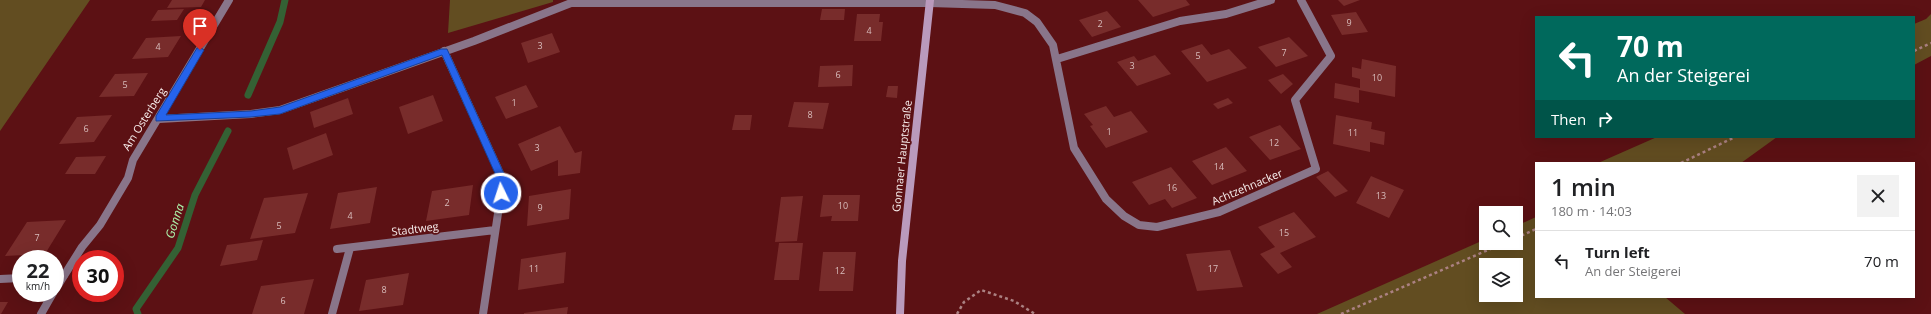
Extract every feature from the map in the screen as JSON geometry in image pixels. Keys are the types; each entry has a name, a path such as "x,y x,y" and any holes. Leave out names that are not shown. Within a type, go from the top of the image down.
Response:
{"main road":[{"name":"Gonnaer Hauptstraße","path":"900,314 902,261 930,2"}],"street":[{"name":"Am Osterberg","path":"64,270 100,225 128,178 134,160 229,0"},
{"path":"1057,59 1180,21 1226,14 1271,0"},
{"name":"Achtzehnacker","path":"571,2 930,2 995,5 1025,14 1037,22 1053,45 1074,148 1106,199 1124,216 1138,225 1157,228 1219,212 1316,169 1295,100 1331,56 1300,0"},
{"path":"159,118 251,114 280,110 444,51 571,2"},
{"path":"444,51 503,180 483,314"},
{"name":"Stadtweg","path":"336,249 495,230"},
{"path":"332,314 350,248"},
{"path":"0,279 12,278"},
{"path":"41,314 48,302"}],"path":[{"path":"1915,51 1931,43"},
{"path":"1683,162 1733,138"},
{"path":"1523,235 1535,229"},
{"path":"1341,314 1488,250"},
{"path":"957,314 964,302 981,290 1014,301 1035,314"}],"shaded area":[{"path":"0,0 90,0 0,131"},
{"path":"450,0 553,0 553,2 448,33"},
{"path":"1931,14 1931,56 1915,64 1915,24 1926,19"},
{"path":"1655,138 1776,138 1742,162 1600,162"},
{"path":"1535,217 1535,298 1666,298 1685,314 1317,314 1479,242 1479,250 1523,250 1523,223"}],"building":[{"path":"172,0 205,0 201,7 167,8"},
{"path":"1138,0 1186,0 1190,5 1153,17"},
{"path":"1338,0 1360,0 1344,6"},
{"path":"184,9 177,20 151,21 158,10"},
{"path":"822,9 845,9 844,20 820,20"},
{"path":"1107,11 1121,27 1092,37 1079,20"},
{"path":"1356,12 1368,32 1342,35 1331,15"},
{"path":"857,14 880,14 879,22 883,22 881,41 854,41"},
{"path":"552,33 560,52 528,63 521,43"},
{"path":"181,36 168,57 132,59 146,38"},
{"path":"1289,37 1308,56 1276,67 1258,47"},
{"path":"1202,44 1211,55 1229,49 1247,68 1207,82 1181,51"},
{"path":"1155,55 1171,74 1137,86 1117,62 1134,56 1138,61"},
{"path":"1362,59 1396,66 1395,97 1359,90 1359,103 1334,98 1335,83 1360,88 1360,79 1352,77 1352,67 1361,69"},
{"path":"853,65 852,86 818,87 820,66"},
{"path":"148,73 134,96 99,97 115,74"},
{"path":"1283,74 1293,84 1281,94 1268,80"},
{"path":"526,85 538,107 506,119 495,97"},
{"path":"888,86 898,86 897,98 886,97"},
{"path":"433,95 443,121 408,134 399,107"},
{"path":"348,98 353,114 314,128 310,112"},
{"path":"1228,98 1233,103 1218,109 1213,104"},
{"path":"794,102 829,103 823,129 788,127"},
{"path":"1106,106 1114,117 1131,111 1148,132 1106,148 1090,126 1093,125 1084,114"},
{"path":"112,115 94,142 59,144 77,117"},
{"path":"735,115 752,115 750,130 732,130"},
{"path":"1336,115 1372,122 1371,129 1385,132 1384,145 1370,142 1370,152 1333,144"},
{"path":"1280,125 1301,149 1270,160 1249,137"},
{"path":"560,126 575,153 582,151 580,173 558,176 558,160 531,171 518,144"},
{"path":"326,133 333,155 293,170 287,148"},
{"path":"1226,147 1247,171 1212,185 1192,161"},
{"path":"106,156 95,174 65,174 76,157"},
{"path":"1171,167 1197,198 1172,208 1165,199 1149,205 1132,182"},
{"path":"1328,171 1348,191 1335,197 1316,177"},
{"path":"1371,176 1404,190 1389,218 1356,203"},
{"path":"473,185 469,215 426,221 432,191"},
{"path":"377,187 370,223 330,229 338,193"},
{"path":"571,189 569,219 527,226 529,196"},
{"path":"308,193 295,233 250,239 264,198"},
{"path":"823,195 860,195 858,221 831,221 832,216 820,217"},
{"path":"803,196 797,241 775,242 781,197"},
{"path":"1294,212 1316,237 1280,253 1292,267 1278,274 1260,254 1275,247 1258,227"},
{"path":"66,220 47,250 12,250 12,256 5,256 27,222"},
{"path":"263,240 257,260 220,266 227,245"},
{"path":"779,243 803,243 799,280 774,280"},
{"path":"1230,250 1243,287 1197,291 1186,254"},
{"path":"566,252 564,283 518,290 521,259"},
{"path":"823,252 856,252 853,291 819,291"},
{"path":"409,273 403,305 359,311 366,280"},
{"path":"314,279 304,314 252,314 261,286"},
{"path":"0,302 8,302 1,314 0,314"},
{"path":"568,307 567,314 524,314 524,313"}],"waterway":[{"name":"Gonna","path":"248,95 280,22 285,0"},
{"name":"Gonna","path":"138,314 136,309 178,248 195,195 228,131"}],"route":[{"path":"200,50 159,118 251,114 280,110 444,51 503,180 501,193"}]}
